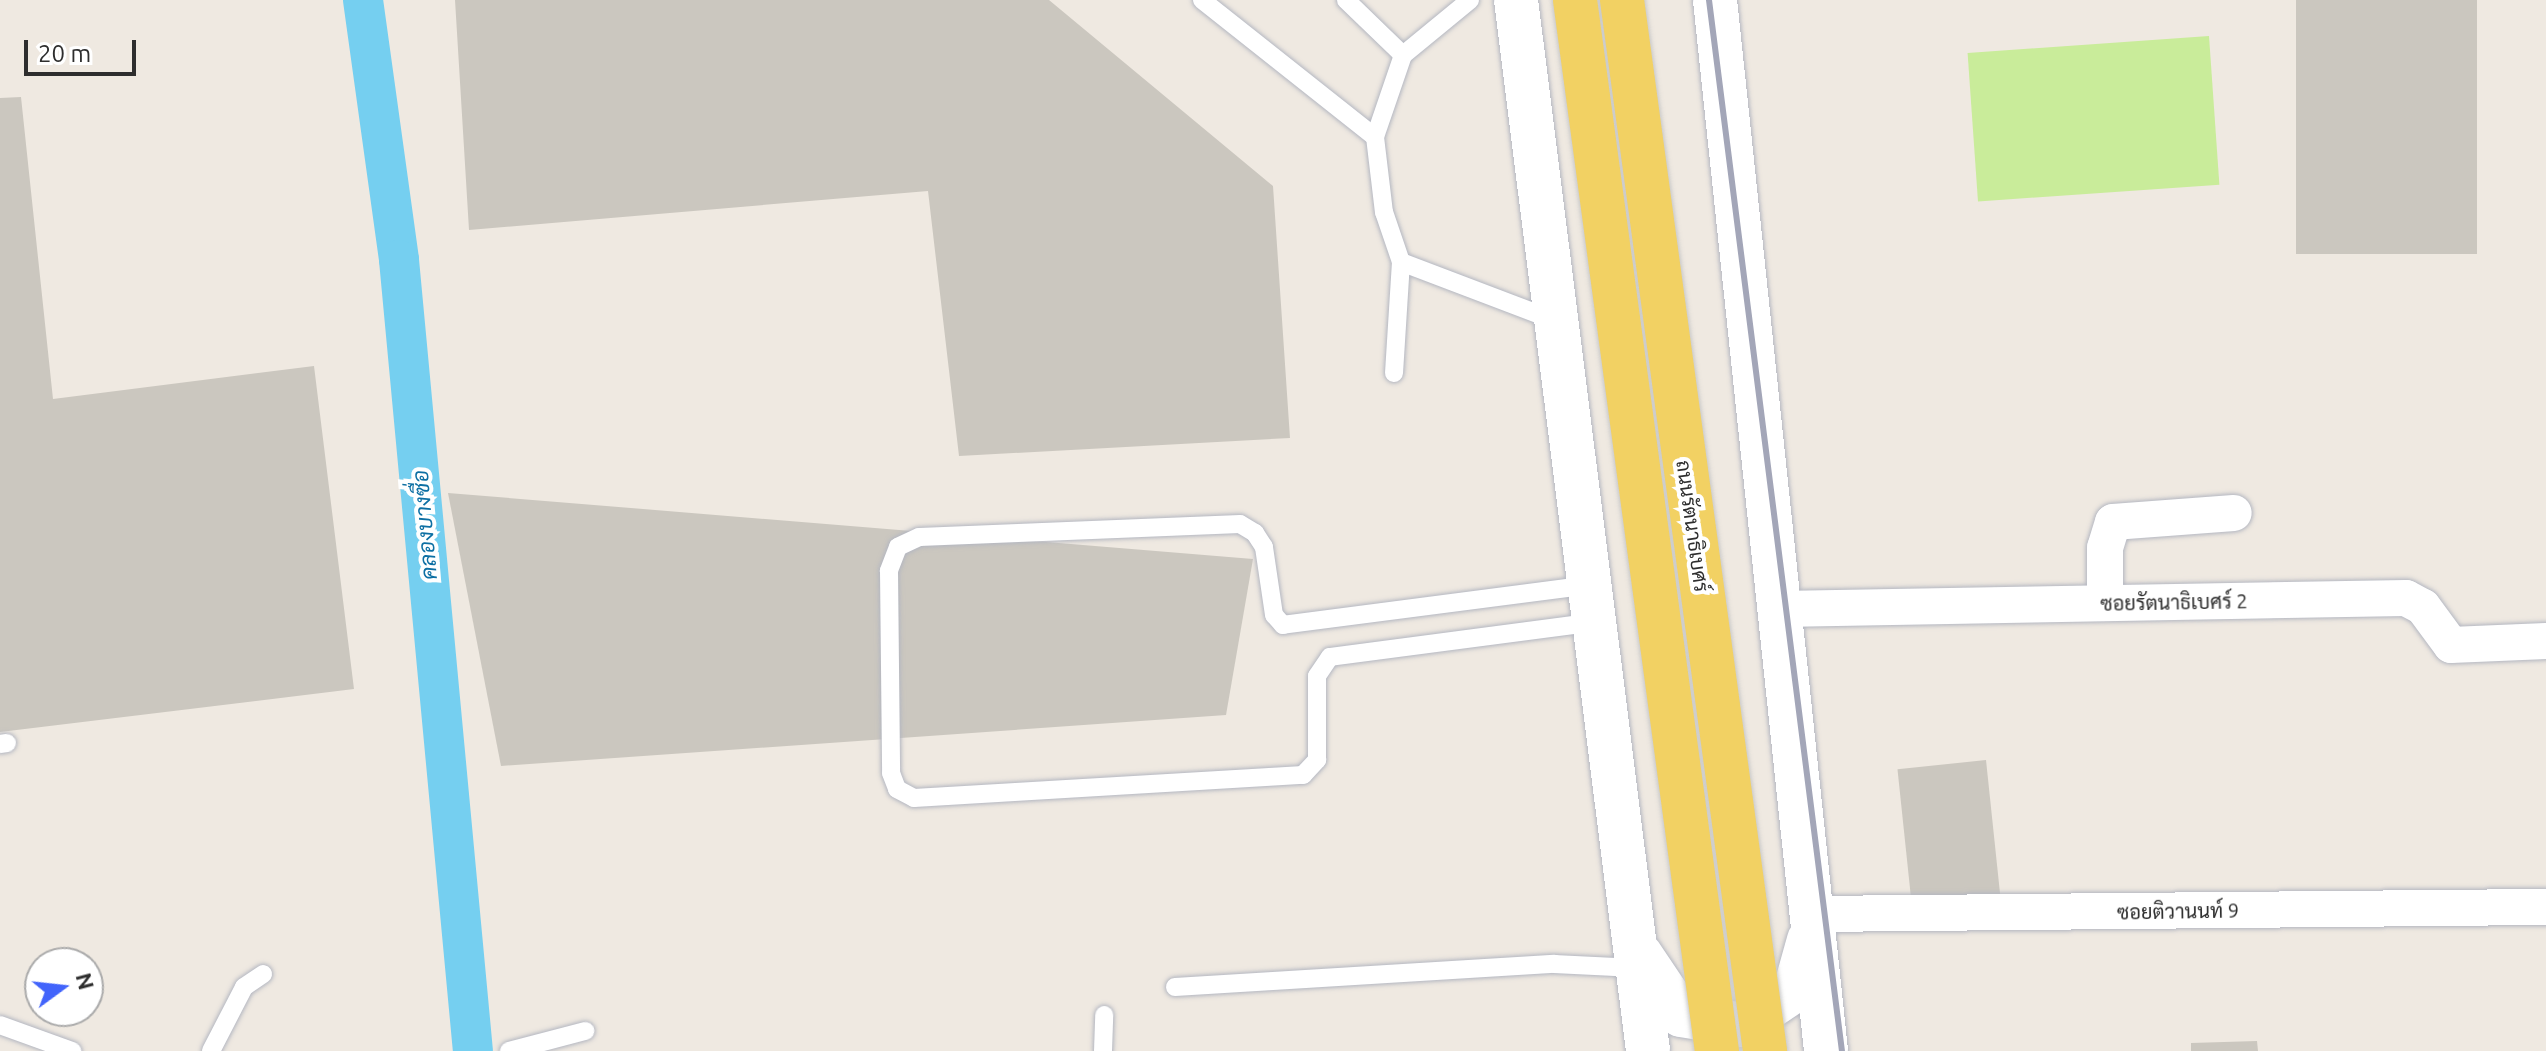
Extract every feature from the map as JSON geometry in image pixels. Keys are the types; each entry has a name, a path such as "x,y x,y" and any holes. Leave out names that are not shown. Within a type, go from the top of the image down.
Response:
{"main road":[{"path":"1516,0 1560,322 1648,1051"},
{"path":"1575,0 1717,1051"},
{"name":"ถนนรัตนาธิเบศร์","path":"1622,0 1765,1051"},
{"path":"1715,0 1826,1051"},
{"path":"1635,956 1681,1015 1743,1025 1795,990 1812,920"}],"street":[{"path":"2105,603 2105,548 2113,522 2234,513"},
{"name":"ซอยรัตนาธิเบศร์ 2","path":"1780,609 2406,598 2423,607 2451,645 2546,641"},
{"name":"ซอยติวานนท์ 9","path":"1812,920 2546,907"}],"lane":[{"path":"1202,0 1375,137"},
{"path":"1346,0 1403,55"},
{"path":"1394,373 1401,262 1384,212 1375,137 1403,55 1470,0"},
{"path":"1401,262 1560,322"},
{"path":"1240,524 1255,533 1264,547 1275,619 1283,625 1595,603 1330,657 1317,676 1317,760 1303,775 914,798 897,789 891,773 889,571 898,547 913,538 1240,524"},
{"path":"1175,987 1554,964 1635,956"},
{"path":"211,1051 244,987 263,974"},
{"path":"1103,1051 1104,1015"},
{"path":"0,1025 72,1051"},
{"path":"509,1051 585,1031"}],"green space":[{"path":"2209,36 2219,185 1978,202 1968,53"}],"building":[{"path":"455,0 1049,0 1273,186 1290,438 959,456 928,191 469,230"},
{"path":"2296,0 2477,0 2477,254 2296,254"},
{"path":"21,97 53,399 314,366 354,689 0,732 0,98"},
{"path":"448,493 1253,559 1226,715 501,766"},
{"path":"1986,760 2000,896 1912,906 1897,769"},
{"path":"2257,1041 2258,1051 2191,1051 2191,1043"}],"waterway":[{"name":"คลองบางซื่อ","path":"363,0 399,260 473,1051"}],"railway":[{"path":"1709,0 1842,1051"}]}
